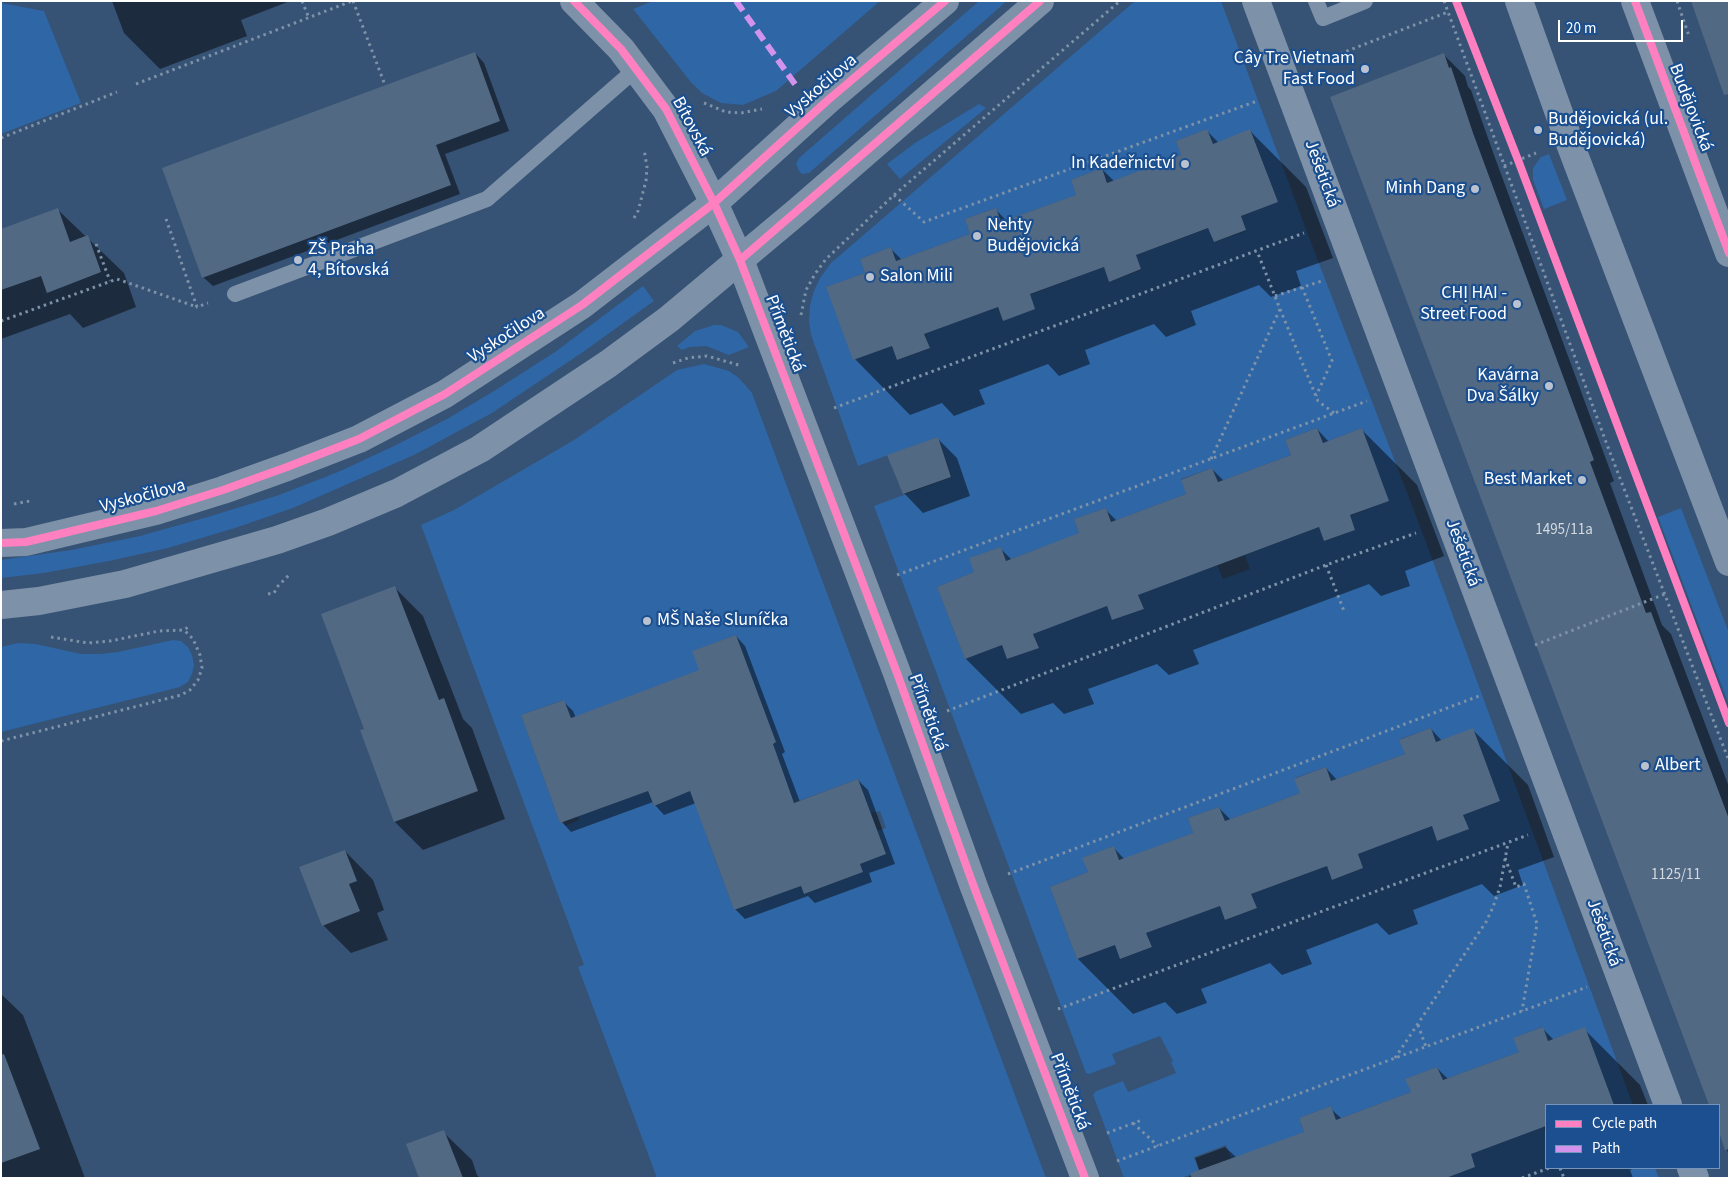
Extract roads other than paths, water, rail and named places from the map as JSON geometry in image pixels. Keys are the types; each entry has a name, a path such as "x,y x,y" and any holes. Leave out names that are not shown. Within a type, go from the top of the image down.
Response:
{"street":[{"name":"Bítovská","path":"574,1 621,49 666,109 714,203 740,260"},
{"name":"Vyskočilova","path":"1,543 26,542 156,511 287,467 359,439 445,394 582,305 714,203 828,100 945,1"},
{"path":"1,605 39,601 125,584 277,540 328,522 397,493 480,449 608,364 669,318 740,260 1040,1"},
{"name":"Ješetická","path":"1256,1 1668,1104"},
{"path":"1519,1 1569,141 1729,562"},
{"name":"Budějovická","path":"1634,1 1729,253"},
{"name":"Přímětická","path":"740,260 897,674 974,887 1085,1178"}],"lane":[{"path":"1316,1 1323,18 1365,1"},
{"path":"234,294 487,199 636,69"}],"place":[{"name":"Cây Tre Vietnam Fast Food","path":"1365,69"},
{"name":"Budějovická (ul. Budějovická)","path":"1538,130"},
{"name":"In Kadeřnictví","path":"1185,164"},
{"name":"Minh Dang","path":"1475,189"},
{"name":"Nehty Budějovická","path":"977,236"},
{"name":"ZŠ Praha 4, Bítovská","path":"298,260"},
{"name":"Salon Mili","path":"870,277"},
{"name":"CHỊ HAI - Street Food","path":"1517,304"},
{"name":"Kavárna Dva Šálky","path":"1549,386"},
{"name":"Best Market","path":"1582,480"},
{"name":"MŠ Naše Sluníčka","path":"647,621"},
{"name":"Albert","path":"1645,766"}]}
